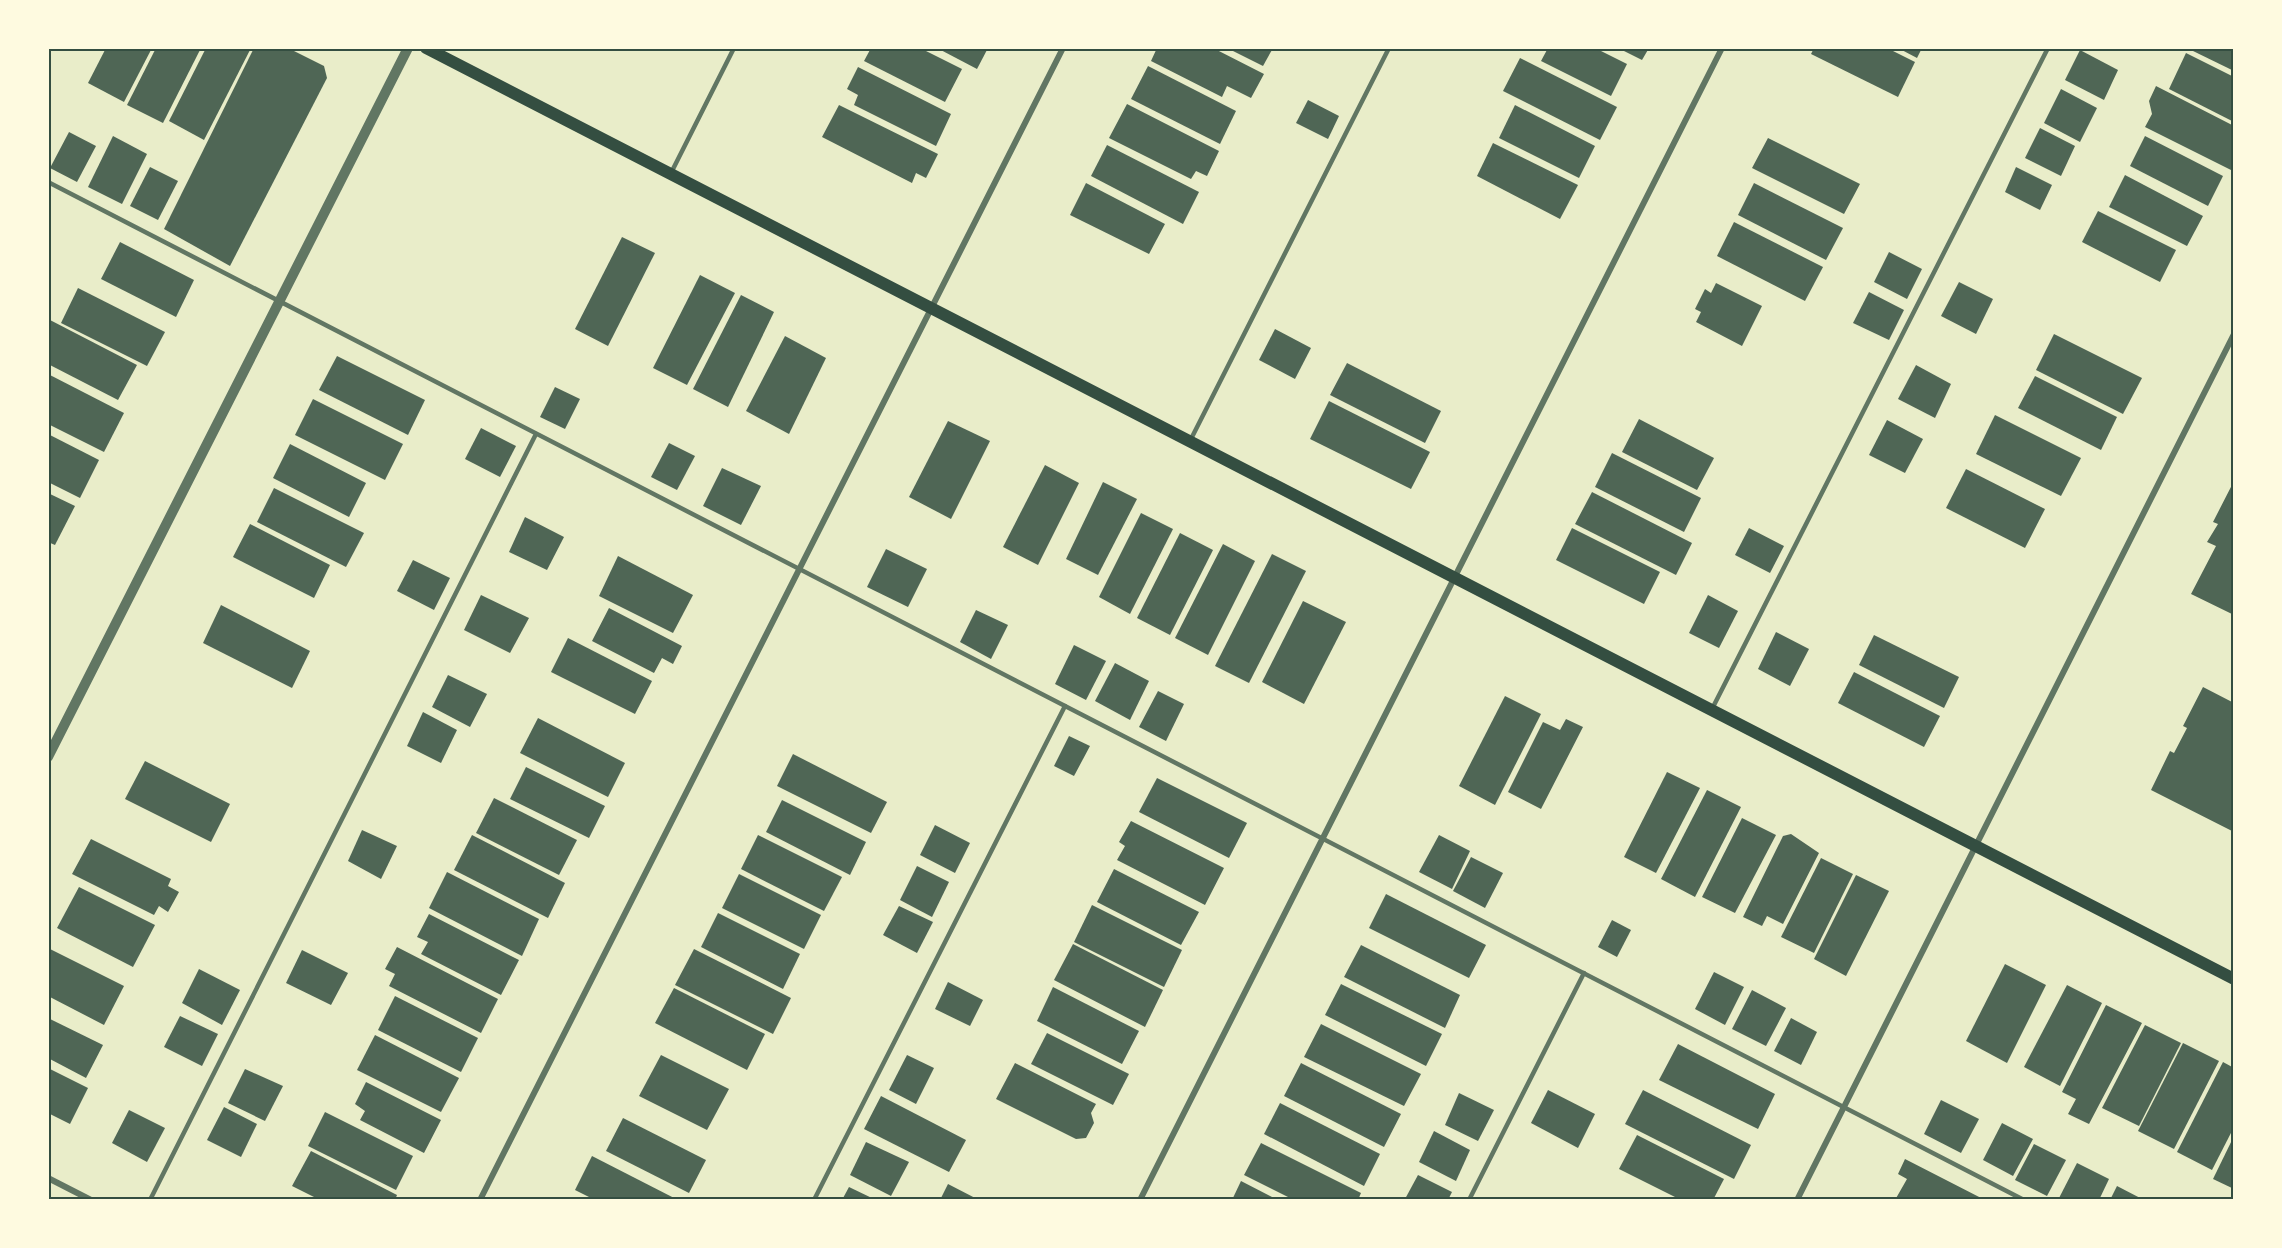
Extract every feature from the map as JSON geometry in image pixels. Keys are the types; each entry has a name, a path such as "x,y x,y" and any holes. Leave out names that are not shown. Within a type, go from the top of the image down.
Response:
{"main road":[{"path":"426,48 2234,979"}],"street":[{"path":"48,758 408,48"},
{"path":"480,1200 1063,48"},
{"path":"1140,1200 1722,48"},
{"path":"1797,1200 2234,334"},
{"path":"48,1178 91,1200"}],"lane":[{"path":"670,175 734,48"},
{"path":"1190,442 1389,48"},
{"path":"1711,710 2048,48"},
{"path":"48,182 2024,1200"},
{"path":"150,1200 536,434"},
{"path":"814,1200 1065,706"},
{"path":"1469,1200 1584,974"}],"building":[{"path":"106,48 152,48 124,102 88,83"},
{"path":"156,48 201,48 163,123 127,105"},
{"path":"206,48 250,50 204,140 169,121"},
{"path":"254,48 288,48 324,66 327,78 230,266 164,229"},
{"path":"871,48 920,48 962,69 945,102 864,61"},
{"path":"937,48 988,48 977,69"},
{"path":"1157,48 1213,48 1264,74 1251,98 1227,86 1222,97 1151,61"},
{"path":"1227,48 1273,48 1263,66"},
{"path":"1548,48 1595,48 1627,64 1611,96 1541,61"},
{"path":"1618,48 1649,48 1642,60"},
{"path":"1814,48 1887,48 1915,62 1898,97 1811,54"},
{"path":"1898,48 1922,48 1917,58"},
{"path":"2195,48 2234,48 2234,71 2193,51"},
{"path":"2080,50 2118,70 2104,100 2065,80"},
{"path":"2186,53 2234,77 2234,122 2169,89"},
{"path":"1520,58 1617,107 1600,140 1503,91"},
{"path":"1148,66 1236,111 1220,144 1131,99"},
{"path":"858,67 951,114 936,146 854,105 858,95 847,89"},
{"path":"2156,86 2234,126 2234,163 2231,170 2145,127 2152,114 2149,101"},
{"path":"2061,89 2097,108 2080,142 2044,123"},
{"path":"1308,100 1339,116 1328,139 1296,123"},
{"path":"1127,104 1219,151 1207,176 1196,171 1191,179 1109,138"},
{"path":"839,105 938,154 926,178 916,173 912,183 822,137"},
{"path":"1515,105 1595,146 1579,178 1499,138"},
{"path":"2040,128 2075,146 2061,176 2025,158"},
{"path":"69,132 96,146 77,182 50,168"},
{"path":"113,136 147,154 122,204 88,187"},
{"path":"2145,136 2223,176 2208,206 2130,166"},
{"path":"1768,138 1860,184 1844,214 1752,168"},
{"path":"1493,143 1578,185 1560,219 1477,176"},
{"path":"1107,145 1199,192 1183,224 1091,176"},
{"path":"150,167 178,181 158,220 130,206"},
{"path":"2016,167 2052,185 2040,210 2005,192"},
{"path":"2125,175 2203,216 2187,246 2109,207"},
{"path":"1086,183 1165,224 1149,254 1070,215"},
{"path":"1754,183 1843,228 1826,260 1738,215"},
{"path":"2098,211 2176,250 2160,282 2082,242"},
{"path":"1734,222 1823,267 1805,301 1717,256"},
{"path":"622,237 655,253 608,346 575,329"},
{"path":"120,242 194,280 176,317 101,279"},
{"path":"1889,252 1922,269 1907,299 1874,282"},
{"path":"700,275 735,293 687,385 653,368"},
{"path":"1959,282 1993,299 1976,334 1941,316"},
{"path":"1716,283 1762,306 1742,346 1696,322 1701,312 1695,309 1705,289 1711,293"},
{"path":"78,288 165,332 147,366 61,323"},
{"path":"1869,292 1904,310 1889,340 1853,323"},
{"path":"741,295 774,312 728,407 693,389"},
{"path":"50,320 137,365 118,400 48,364"},
{"path":"1275,329 1311,348 1295,379 1259,360"},
{"path":"2054,334 2142,378 2123,414 2036,370"},
{"path":"785,336 826,358 789,434 746,411"},
{"path":"337,356 425,400 408,435 319,390"},
{"path":"1347,363 1441,411 1425,443 1330,395"},
{"path":"1916,365 1951,384 1935,418 1898,399"},
{"path":"48,374 124,413 104,452 48,424"},
{"path":"2035,376 2117,417 2101,450 2018,408"},
{"path":"555,387 580,399 565,429 540,417"},
{"path":"313,399 403,444 385,480 295,435"},
{"path":"1329,401 1430,452 1411,489 1310,439"},
{"path":"1995,415 2081,458 2061,496 1976,454"},
{"path":"1639,419 1714,458 1697,490 1622,452"},
{"path":"1887,420 1923,439 1905,473 1869,455"},
{"path":"948,421 990,441 951,519 909,497"},
{"path":"481,428 516,446 500,477 465,459"},
{"path":"48,434 99,460 80,498 48,482"},
{"path":"669,443 695,456 677,490 651,477"},
{"path":"290,444 366,483 349,517 273,478"},
{"path":"1612,453 1701,498 1684,532 1595,487"},
{"path":"1045,465 1079,483 1038,565 1003,547"},
{"path":"722,468 761,486 741,525 703,506"},
{"path":"1966,469 2045,509 2025,548 1946,508"},
{"path":"2234,481 2234,615 2191,594 2216,546 2207,542 2218,524 2213,522"},
{"path":"1103,482 1137,499 1098,575 1066,559"},
{"path":"274,488 364,533 346,567 257,522"},
{"path":"1592,492 1692,543 1676,575 1575,524"},
{"path":"48,493 75,506 55,545 48,542"},
{"path":"1141,513 1173,529 1130,614 1099,597"},
{"path":"525,517 564,537 547,570 509,552"},
{"path":"250,524 330,565 314,598 233,557"},
{"path":"1572,528 1660,572 1644,604 1556,560"},
{"path":"1749,528 1784,546 1770,573 1735,555"},
{"path":"1180,533 1213,550 1170,635 1137,618"},
{"path":"1223,544 1255,561 1208,655 1175,638"},
{"path":"886,549 927,569 908,607 867,587"},
{"path":"1272,554 1306,571 1249,683 1215,666"},
{"path":"618,556 693,595 673,633 599,596"},
{"path":"413,560 450,578 434,610 397,591"},
{"path":"481,595 529,618 510,653 464,630"},
{"path":"1708,595 1738,611 1719,648 1689,633"},
{"path":"1303,601 1346,622 1304,704 1262,682"},
{"path":"221,605 310,651 292,688 203,643"},
{"path":"609,608 682,646 673,664 662,658 654,673 592,641"},
{"path":"976,610 1008,625 991,659 960,642"},
{"path":"1776,632 1809,649 1790,686 1758,669"},
{"path":"1874,635 1959,677 1944,708 1859,665"},
{"path":"568,638 652,681 635,714 551,672"},
{"path":"1074,645 1106,661 1086,700 1055,684"},
{"path":"1115,663 1149,681 1130,720 1095,701"},
{"path":"1854,672 1940,716 1924,747 1838,703"},
{"path":"448,675 487,694 470,727 432,707"},
{"path":"2203,687 2234,703 2234,832 2151,790 2170,751 2174,753 2187,728 2183,726"},
{"path":"1158,691 1184,704 1166,741 1139,727"},
{"path":"1505,696 1541,714 1495,805 1459,786"},
{"path":"423,712 457,730 441,763 407,746"},
{"path":"538,718 625,763 608,797 520,753"},
{"path":"1566,719 1583,727 1541,809 1508,792 1543,722 1560,730"},
{"path":"1069,736 1090,746 1074,776 1054,766"},
{"path":"793,754 887,802 871,833 777,786"},
{"path":"145,761 230,804 211,842 125,799"},
{"path":"526,767 605,806 589,838 510,799"},
{"path":"1667,772 1700,788 1656,873 1624,857"},
{"path":"1157,778 1247,823 1229,858 1139,812"},
{"path":"1707,790 1741,807 1695,897 1661,879"},
{"path":"494,798 577,840 559,875 476,833"},
{"path":"782,800 866,842 850,875 766,832"},
{"path":"1742,818 1776,835 1735,913 1702,897"},
{"path":"1131,821 1224,868 1205,905 1117,860 1125,846 1119,842"},
{"path":"935,825 970,843 955,873 920,855"},
{"path":"362,830 397,846 381,879 348,861"},
{"path":"1791,834 1819,853 1783,924 1767,916 1762,926 1743,917 1783,836"},
{"path":"472,835 565,883 548,918 454,870"},
{"path":"758,835 842,877 824,911 741,869"},
{"path":"1439,835 1470,851 1452,889 1419,872"},
{"path":"91,839 171,879 168,886 179,892 168,912 159,906 154,915 72,874"},
{"path":"1471,857 1503,873 1485,908 1453,891"},
{"path":"1821,858 1853,874 1814,953 1781,937"},
{"path":"917,866 949,882 932,917 900,900"},
{"path":"1114,869 1199,912 1181,945 1097,902"},
{"path":"447,872 539,919 522,956 429,908"},
{"path":"739,874 821,915 804,949 722,908"},
{"path":"1856,875 1889,891 1846,976 1814,959"},
{"path":"79,887 155,925 133,967 57,928"},
{"path":"1386,894 1486,945 1469,978 1369,928"},
{"path":"1092,905 1182,950 1164,987 1074,942"},
{"path":"899,906 933,922 917,953 883,935"},
{"path":"718,913 800,954 783,989 701,947"},
{"path":"429,914 519,960 501,995 421,954 428,942 417,937"},
{"path":"1612,920 1631,930 1617,957 1598,947"},
{"path":"1073,944 1163,990 1145,1027 1054,980"},
{"path":"1361,945 1460,995 1445,1028 1344,977"},
{"path":"397,947 498,999 481,1033 389,986 395,974 385,969"},
{"path":"48,948 124,986 104,1025 48,996"},
{"path":"694,949 791,998 773,1034 675,985"},
{"path":"302,950 348,973 331,1005 286,983"},
{"path":"2005,964 2046,985 2007,1063 1966,1041"},
{"path":"199,969 240,990 222,1025 182,1003"},
{"path":"1714,972 1744,987 1725,1025 1695,1009"},
{"path":"948,982 983,1000 970,1026 935,1009"},
{"path":"1341,984 1442,1034 1426,1066 1325,1015"},
{"path":"2067,985 2102,1003 2060,1086 2024,1067"},
{"path":"1053,987 1139,1031 1122,1064 1037,1021"},
{"path":"674,988 765,1034 747,1070 655,1023"},
{"path":"1752,990 1786,1008 1766,1046 1732,1029"},
{"path":"395,996 478,1038 461,1072 378,1030"},
{"path":"2106,1005 2142,1023 2089,1124 2068,1114 2076,1099 2062,1092"},
{"path":"180,1016 218,1034 202,1066 164,1047"},
{"path":"48,1018 103,1045 86,1078 48,1058"},
{"path":"1791,1018 1817,1032 1801,1065 1774,1051"},
{"path":"1321,1024 1421,1074 1404,1106 1304,1057"},
{"path":"2145,1025 2181,1043 2139,1126 2102,1108"},
{"path":"1047,1033 1129,1074 1113,1105 1031,1064"},
{"path":"375,1035 459,1078 441,1112 357,1070"},
{"path":"2183,1043 2219,1061 2174,1149 2138,1131"},
{"path":"1678,1044 1775,1094 1758,1129 1659,1080"},
{"path":"661,1055 729,1089 707,1130 639,1096"},
{"path":"907,1055 934,1068 916,1104 889,1090"},
{"path":"2223,1062 2234,1068 2234,1127 2212,1170 2177,1152"},
{"path":"1015,1063 1096,1104 1091,1113 1094,1123 1086,1138 1076,1139 996,1099"},
{"path":"1301,1063 1401,1114 1384,1147 1284,1096"},
{"path":"48,1068 88,1088 70,1124 48,1113"},
{"path":"245,1069 283,1086 265,1121 228,1103"},
{"path":"366,1082 441,1120 424,1153 360,1120 365,1111 355,1104"},
{"path":"1548,1090 1595,1114 1578,1148 1531,1123"},
{"path":"1643,1090 1751,1145 1734,1179 1625,1124"},
{"path":"1459,1093 1494,1110 1478,1141 1445,1125"},
{"path":"881,1096 966,1140 949,1172 864,1129"},
{"path":"1941,1100 1979,1119 1961,1153 1924,1134"},
{"path":"1280,1103 1380,1154 1364,1186 1264,1134"},
{"path":"224,1107 257,1124 241,1157 207,1140"},
{"path":"129,1110 165,1128 147,1162 112,1143"},
{"path":"325,1112 413,1156 396,1190 308,1146"},
{"path":"623,1118 706,1160 689,1193 606,1151"},
{"path":"2002,1123 2033,1139 2013,1176 1983,1160"},
{"path":"1434,1131 1470,1150 1456,1181 1419,1162"},
{"path":"1637,1135 1724,1179 1713,1200 1681,1200 1619,1169"},
{"path":"2234,1136 2234,1189 2213,1179"},
{"path":"866,1142 909,1162 891,1196 850,1175"},
{"path":"1261,1143 1361,1193 1358,1200 1294,1200 1244,1175"},
{"path":"2034,1144 2066,1160 2047,1196 2015,1180"},
{"path":"311,1151 397,1195 395,1200 320,1200 292,1186"},
{"path":"592,1156 678,1200 595,1200 575,1190"},
{"path":"1905,1159 1985,1200 1895,1200 1907,1179 1898,1174"},
{"path":"2077,1163 2109,1179 2099,1200 2058,1200"},
{"path":"1418,1175 1452,1192 1448,1200 1405,1199"},
{"path":"1241,1181 1278,1200 1232,1200"},
{"path":"948,1184 979,1200 940,1200"},
{"path":"2117,1186 2144,1200 2110,1200"},
{"path":"849,1187 876,1200 842,1200"}]}
